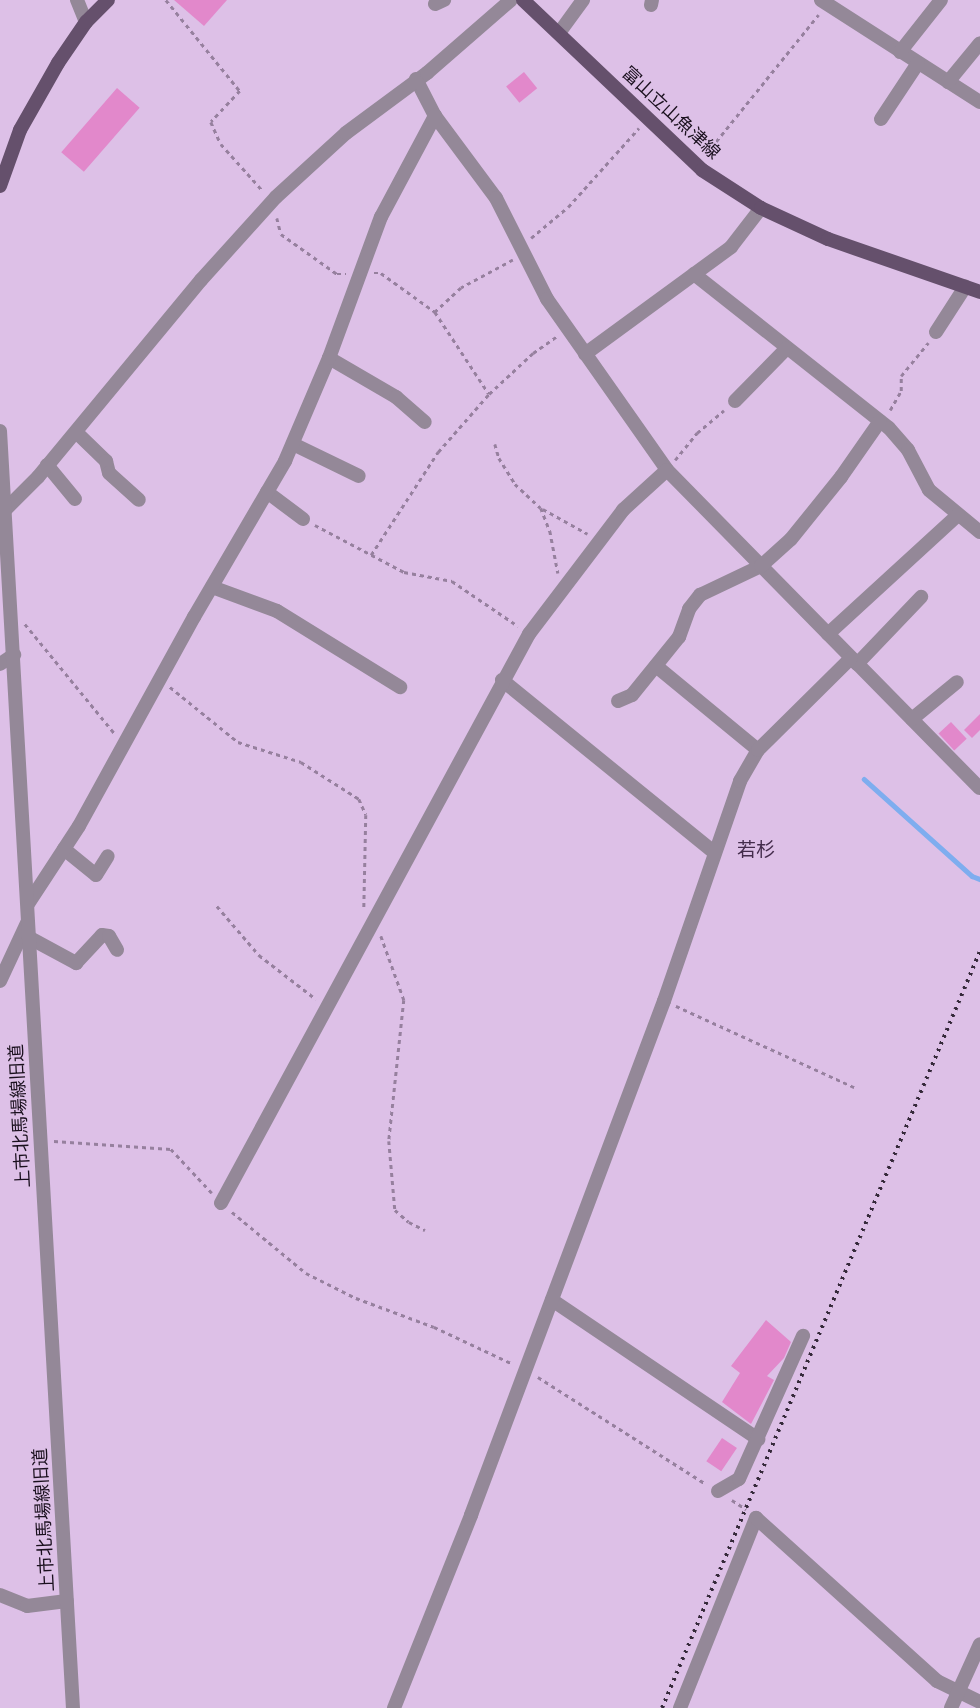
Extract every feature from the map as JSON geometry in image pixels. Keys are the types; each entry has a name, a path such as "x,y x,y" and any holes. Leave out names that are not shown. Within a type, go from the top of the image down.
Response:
{"main road":[{"path":"0,186 4,160 20,130 86,22 108,0"},
{"name":"富山立山魚津線","path":"523,0 696,165 760,208 828,239 980,292"}],"street":[{"path":"77,0 86,22"},
{"path":"5,510 76,432 201,280 272,201 346,133 416,79 511,0"},
{"path":"559,33 583,0"},
{"path":"900,52 941,0"},
{"path":"826,1 900,52 980,102"},
{"path":"948,82 980,44"},
{"path":"881,119 918,63"},
{"path":"416,79 435,116 496,198 547,299 667,470 980,788"},
{"path":"28,904 64,849 124,746 292,444 328,358 381,217 435,116"},
{"path":"585,354 730,247 760,208"},
{"path":"694,274 786,349 880,421 908,450 929,490 980,532"},
{"path":"936,332 965,287"},
{"path":"735,401 786,349"},
{"path":"328,358 396,397 425,422"},
{"path":"618,701 632,695 679,637 689,609 700,595 761,566 791,539 841,477 880,421"},
{"name":"上市北馬場線旧道","path":"0,431 5,510 4,572 11,608 14,655 28,904 28,937 73,1708"},
{"path":"76,432 106,461 109,473 139,500"},
{"path":"292,444 359,476"},
{"path":"47,465 75,499"},
{"path":"222,1203 502,680 529,634 623,510 667,470"},
{"path":"267,492 303,519"},
{"path":"828,634 958,515"},
{"path":"212,586 277,611 400,687"},
{"path":"394,1708 526,1370 664,1001 740,781 758,750 921,597"},
{"path":"0,664 14,655"},
{"path":"656,666 758,750"},
{"path":"502,680 715,853"},
{"path":"912,719 957,682"},
{"path":"64,849 96,874 108,856"},
{"path":"0,981 28,922"},
{"path":"28,937 76,962 102,935 108,936 117,950"},
{"path":"552,1300 758,1439"},
{"path":"718,1492 740,1479 804,1336"},
{"path":"680,1708 756,1518 937,1680 980,1702"},
{"path":"0,1595 27,1606 67,1601"},
{"path":"951,1708 980,1644"}],"path":[{"path":"166,0 240,91 211,122 221,144 272,201 281,234 337,274 381,273 435,312 489,394"},
{"path":"696,165 740,115 751,94 826,1"},
{"path":"435,312 461,288 522,251 568,207 648,119"},
{"path":"371,555 438,452 489,394 532,353 568,330"},
{"path":"880,421 901,391 902,376 936,332"},
{"path":"667,470 697,433 735,401"},
{"path":"495,444 499,458 515,484 541,508 599,541"},
{"path":"541,508 550,531 561,591"},
{"path":"303,519 404,572 452,580 529,634"},
{"path":"11,608 81,689 124,746"},
{"path":"160,680 238,742 301,762 359,799 366,815 364,907 373,921 404,1000 389,1140 395,1210 408,1222 425,1230"},
{"path":"217,906 259,955 327,1007"},
{"path":"664,1001 854,1087"},
{"path":"41,1139 69,1144 170,1149 222,1203 306,1273 356,1298 434,1327 526,1370 756,1518"}],"building":[{"path":"174,0 227,0 204,26"},
{"path":"524,72 537,88 519,103 506,86"},
{"path":"117,88 140,108 84,172 61,152"},
{"path":"980,714 980,730 972,738 964,730"},
{"path":"951,722 967,739 954,750 939,734"},
{"path":"766,1320 791,1342 784,1358 767,1376 774,1380 751,1424 722,1402 740,1373 731,1366"},
{"path":"722,1438 737,1448 721,1471 706,1461"}],"waterway":[{"path":"864,779 972,876 980,879"}],"railway":[{"path":"662,1708 980,951"}],"district":[{"name":"若杉","path":"756,849"}]}
